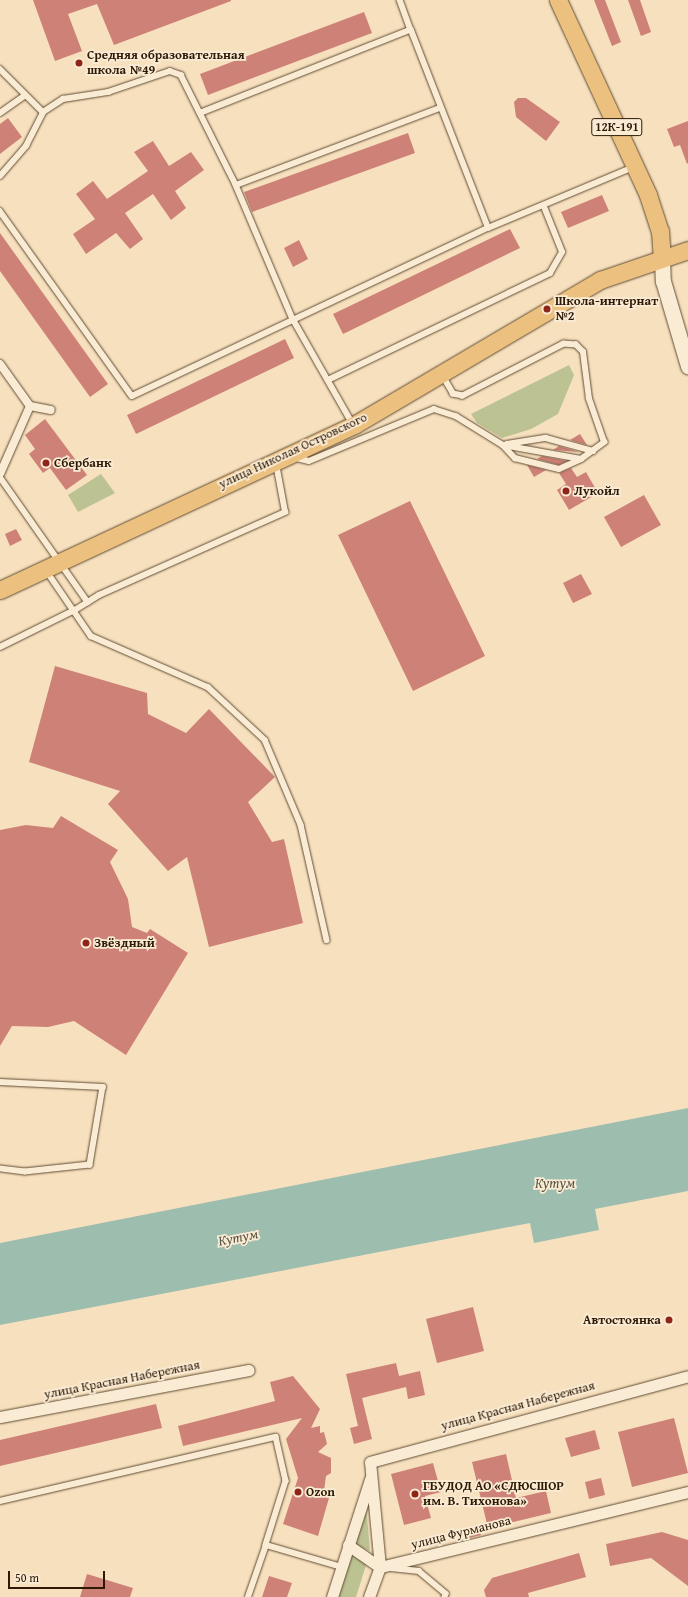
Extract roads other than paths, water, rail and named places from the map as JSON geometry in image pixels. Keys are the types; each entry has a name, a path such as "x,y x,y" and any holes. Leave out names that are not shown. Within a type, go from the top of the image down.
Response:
{"main road":[{"name":"12К-191","path":"558,0 635,167 654,212 662,258"},
{"name":"улица Николая Островского","path":"0,590 354,424 440,372 600,280 688,250"},
{"path":"662,258 663,281 688,366"}],"street":[{"path":"0,364 30,406 52,410"},
{"path":"0,476 30,406"},
{"name":"улица Красная Набережная","path":"0,1417 249,1370"},
{"name":"улица Красная Набережная","path":"371,1476 370,1462 400,1451 688,1378"},
{"path":"332,1597 371,1476"},
{"path":"369,1597 380,1567 371,1476"},
{"name":"улица Фурманова","path":"380,1567 688,1492"},
{"path":"348,1545 380,1567"}],"lane":[{"path":"400,0 440,108 488,228"},
{"path":"202,113 411,30"},
{"path":"0,69 24,96 42,112"},
{"path":"0,176 26,146 42,112 63,99 108,92 170,71 181,75 202,113 236,185 293,318 330,379 354,424"},
{"path":"0,113 24,96"},
{"path":"236,185 440,108"},
{"path":"0,211 132,396 293,318 488,228 544,207 635,167"},
{"path":"330,379 550,273 562,252 544,207"},
{"path":"0,647 76,610 88,602 285,512 280,458 309,461 434,409 456,416 503,444 515,458 559,469 581,460 604,442 589,399 583,352 576,344 564,344 463,396 452,394 440,372"},
{"path":"503,444 546,438 593,451"},
{"path":"503,444 581,460"},
{"path":"0,476 91,636 208,687 265,740 301,826 327,940"},
{"path":"51,565 88,602"},
{"path":"0,1082 103,1087 90,1165 25,1172 0,1169"},
{"path":"0,1501 276,1437 286,1481 248,1597"},
{"path":"266,1545 342,1567"},
{"path":"380,1567 419,1571 446,1594 445,1597"}],"water":[{"name":"Кутум","path":"688,1108 688,1191 595,1209 599,1230 534,1243 530,1223 0,1325 0,1243"}],"place":[{"name":"Средняя образовательная школа №49","path":"79,63"},
{"name":"Школа-интернат №2","path":"547,309"},
{"name":"Сбербанк","path":"46,463"},
{"name":"Лукойл","path":"566,491"},
{"name":"Звёздный","path":"86,943"},
{"name":"Автостоянка","path":"669,1320"},
{"name":"Ozon","path":"298,1492"},
{"name":"ГБУДОД АО «СДЮСШОР им. В. Тихонова»","path":"415,1494"}]}
